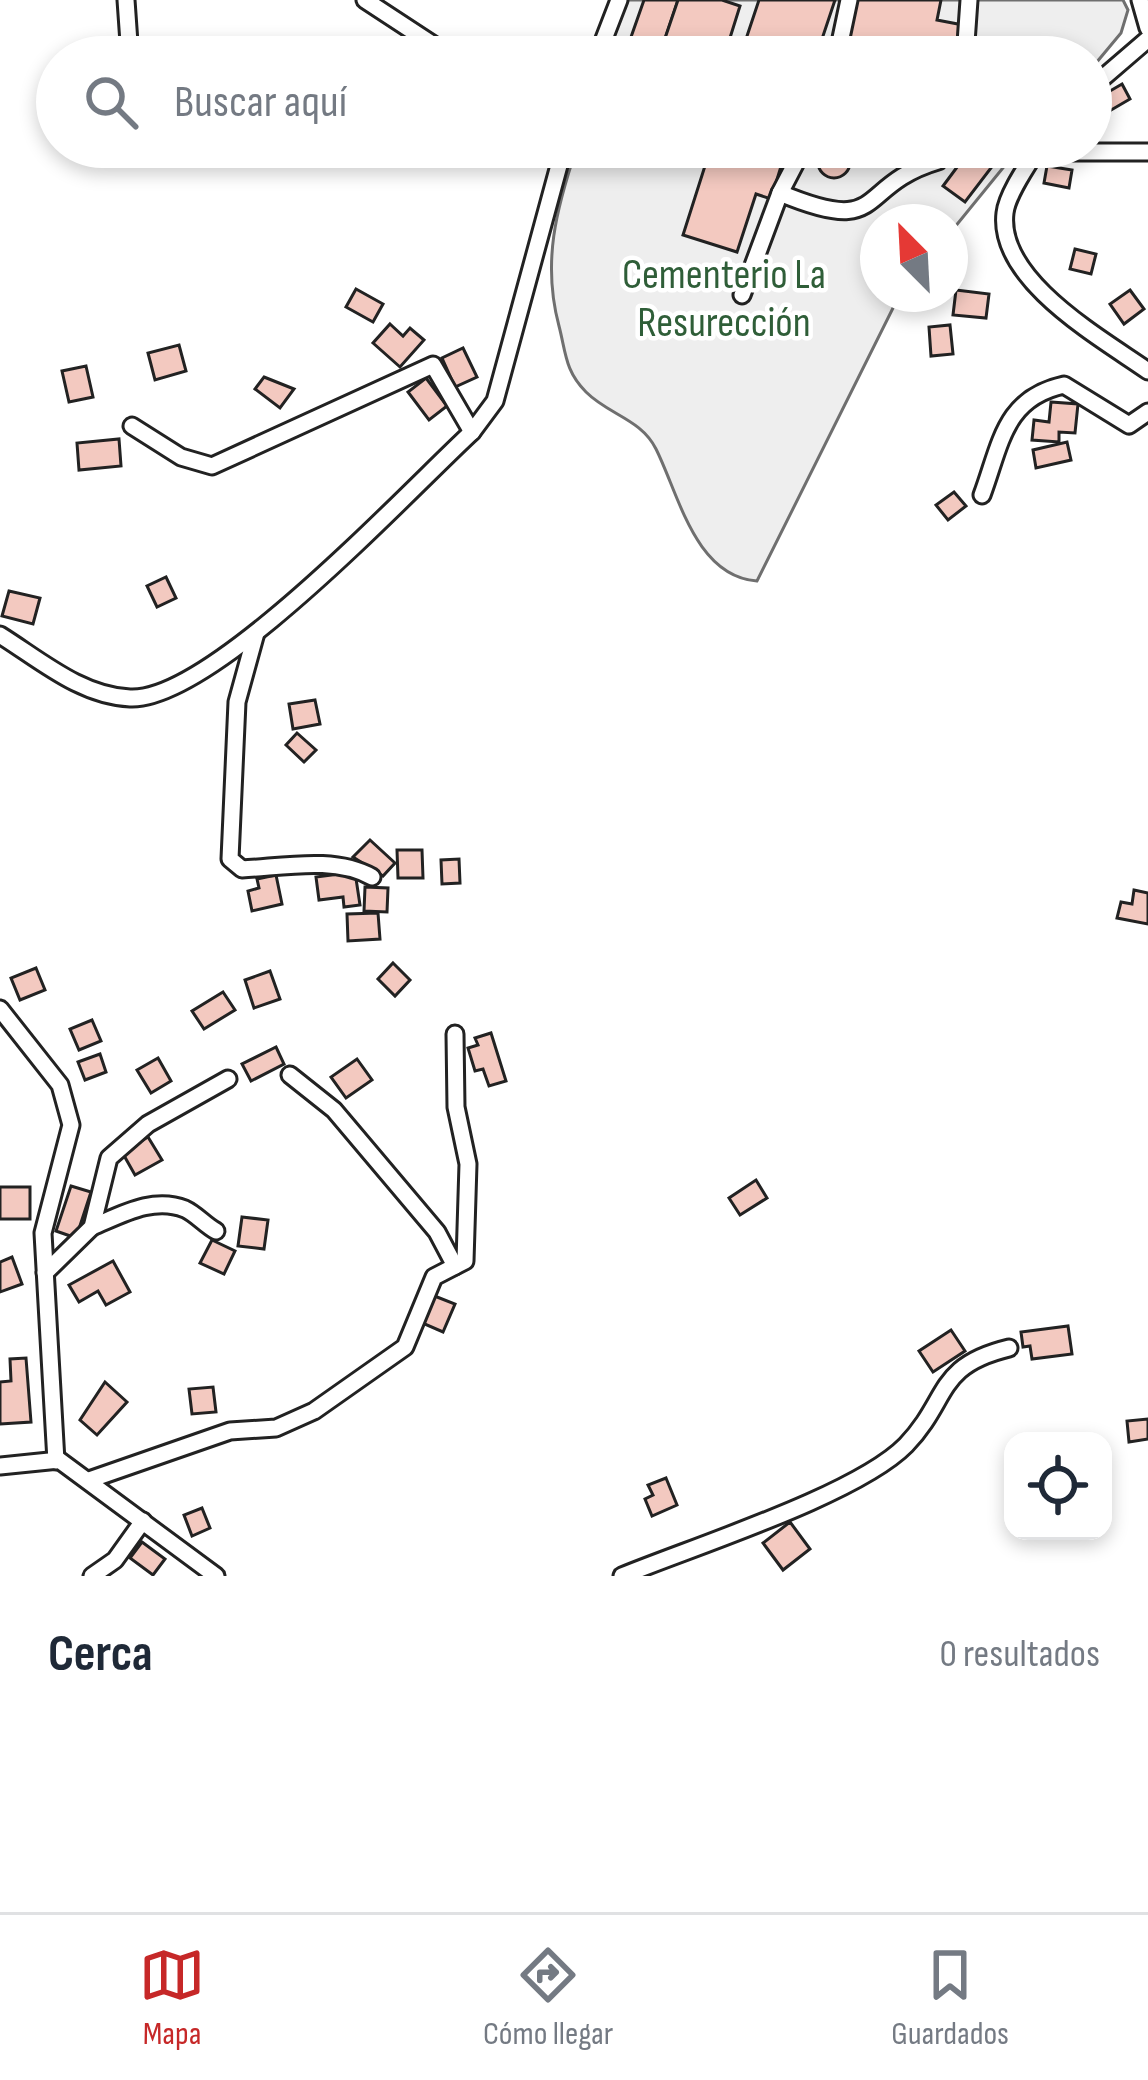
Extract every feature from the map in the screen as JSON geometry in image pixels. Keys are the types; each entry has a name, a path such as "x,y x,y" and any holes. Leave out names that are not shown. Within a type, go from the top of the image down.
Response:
{"street":[{"path":"126,0 129,36"},
{"path":"365,0 420,36"},
{"path":"605,36 619,0"},
{"path":"841,36 849,0"},
{"path":"966,36 969,0"},
{"path":"1140,0 1148,28"},
{"path":"1112,73 1146,48"},
{"path":"1112,151 1148,152"},
{"path":"0,634 93,693 134,699 178,689 256,633 472,431 494,401 511,355 559,168"},
{"path":"742,295 793,168"},
{"path":"780,193 835,212 854,212 870,207 898,177 920,168"},
{"path":"1027,168 1004,212 1014,260 1049,300 1148,371"},
{"path":"132,426 181,457 212,466 433,365 472,431"},
{"path":"982,495 1010,418 1032,392 1064,385 1130,424 1148,412"},
{"path":"256,633 237,702 230,859 242,869 356,867 372,877"},
{"path":"0,1009 60,1084 71,1125 43,1233 56,1461"},
{"path":"89,1480 230,1431 276,1428 314,1411 405,1347 434,1277 468,1253 463,1228 468,1164 456,1107 455,1034"},
{"path":"290,1075 334,1110 436,1232 455,1266"},
{"path":"92,1227 109,1159 148,1124 228,1079"},
{"path":"45,1273 92,1227 150,1204 188,1210 216,1231"},
{"path":"622,1576 868,1475 907,1444 955,1370 1009,1348"},
{"path":"0,1466 56,1461 89,1480 216,1576"},
{"path":"92,1576 115,1560 143,1521"}],"green space":[{"path":"625,0 1123,0 1128,10 1112,44 1112,36 613,36"},
{"name":"Cementerio La Resurección","path":"570,168 1003,168 968,211 968,204 860,204 860,312 891,312 757,581 718,565 692,530 650,439 586,392 570,369 552,280 558,214"}],"building":[{"path":"644,0 678,0 666,36 631,36"},
{"path":"678,0 722,0 740,6 731,36 666,36"},
{"path":"759,0 835,0 823,36 747,36"},
{"path":"856,0 941,0 937,20 963,25 961,36 848,36"},
{"path":"1122,84 1130,99 1112,110 1112,90"},
{"path":"704,168 781,168 771,199 756,194 737,252 683,235"},
{"path":"819,168 849,168 840,177"},
{"path":"956,168 991,168 965,202 943,186"},
{"path":"1047,168 1072,170 1069,188 1044,183"},
{"path":"1075,249 1096,254 1091,274 1070,269"},
{"path":"356,289 383,304 373,322 346,307"},
{"path":"1130,290 1144,309 1124,324 1110,304"},
{"path":"968,291 989,294 986,318 953,315 968,312"},
{"path":"390,324 403,336 410,328 424,340 400,367 373,343"},
{"path":"950,325 953,354 931,356 929,327"},
{"path":"179,345 186,371 155,380 148,353"},
{"path":"463,348 477,377 455,387 442,358"},
{"path":"86,366 93,397 69,402 62,371"},
{"path":"264,377 294,389 280,408 255,389"},
{"path":"426,378 447,406 429,420 408,392"},
{"path":"1051,402 1078,404 1075,433 1059,432 1059,442 1032,440 1034,420 1049,422"},
{"path":"119,439 121,466 79,470 77,443"},
{"path":"1067,442 1071,460 1036,468 1033,450"},
{"path":"954,492 966,506 948,520 936,505"},
{"path":"166,577 176,598 157,607 147,586"},
{"path":"9,591 40,598 33,624 2,616"},
{"path":"315,700 320,724 293,729 289,704"},
{"path":"297,733 316,750 304,762 286,745"},
{"path":"370,840 395,863 383,876 353,857"},
{"path":"397,850 422,850 423,878 398,878"},
{"path":"459,859 460,883 442,884 441,860"},
{"path":"355,872 360,905 344,907 343,897 319,900 316,877"},
{"path":"276,875 282,904 252,911 248,891 259,888 257,879"},
{"path":"365,887 388,888 387,912 364,911"},
{"path":"1134,890 1148,893 1148,924 1117,918 1121,902 1132,904"},
{"path":"378,913 380,939 348,941 347,914"},
{"path":"393,963 410,980 395,996 378,979"},
{"path":"36,968 45,990 20,1000 11,978"},
{"path":"270,971 280,999 254,1008 245,980"},
{"path":"223,992 235,1010 204,1029 192,1011"},
{"path":"92,1020 101,1041 79,1050 70,1029"},
{"path":"491,1033 506,1081 489,1086 483,1069 475,1071 468,1048 478,1045 475,1038"},
{"path":"276,1047 284,1064 251,1081 242,1064"},
{"path":"100,1054 106,1072 85,1080 78,1062"},
{"path":"158,1058 171,1081 151,1093 137,1070"},
{"path":"357,1059 372,1080 346,1098 331,1077"},
{"path":"148,1137 162,1160 135,1175 122,1152"},
{"path":"756,1180 767,1198 740,1215 729,1198"},
{"path":"71,1186 91,1192 76,1238 56,1231"},
{"path":"0,1187 30,1187 30,1219 0,1219"},
{"path":"242,1217 268,1220 264,1249 238,1246"},
{"path":"212,1240 235,1251 224,1274 200,1263"},
{"path":"12,1257 22,1284 0,1292 0,1262"},
{"path":"113,1261 130,1292 106,1305 98,1291 79,1302 69,1285"},
{"path":"432,1295 455,1304 443,1332 420,1322"},
{"path":"1068,1326 1072,1354 1032,1359 1030,1346 1023,1347 1021,1332"},
{"path":"951,1330 965,1351 933,1372 919,1351"},
{"path":"26,1358 31,1422 0,1424 0,1382 11,1381 10,1359"},
{"path":"105,1382 127,1402 97,1435 80,1420"},
{"path":"213,1387 216,1412 192,1414 189,1389"},
{"path":"1148,1419 1148,1439 1129,1442 1127,1421"},
{"path":"666,1478 677,1505 652,1516 645,1499 653,1495 648,1485"},
{"path":"202,1508 210,1528 192,1536 184,1515"},
{"path":"790,1522 810,1549 783,1570 763,1543"},
{"path":"142,1542 165,1559 153,1575 130,1558"}]}
